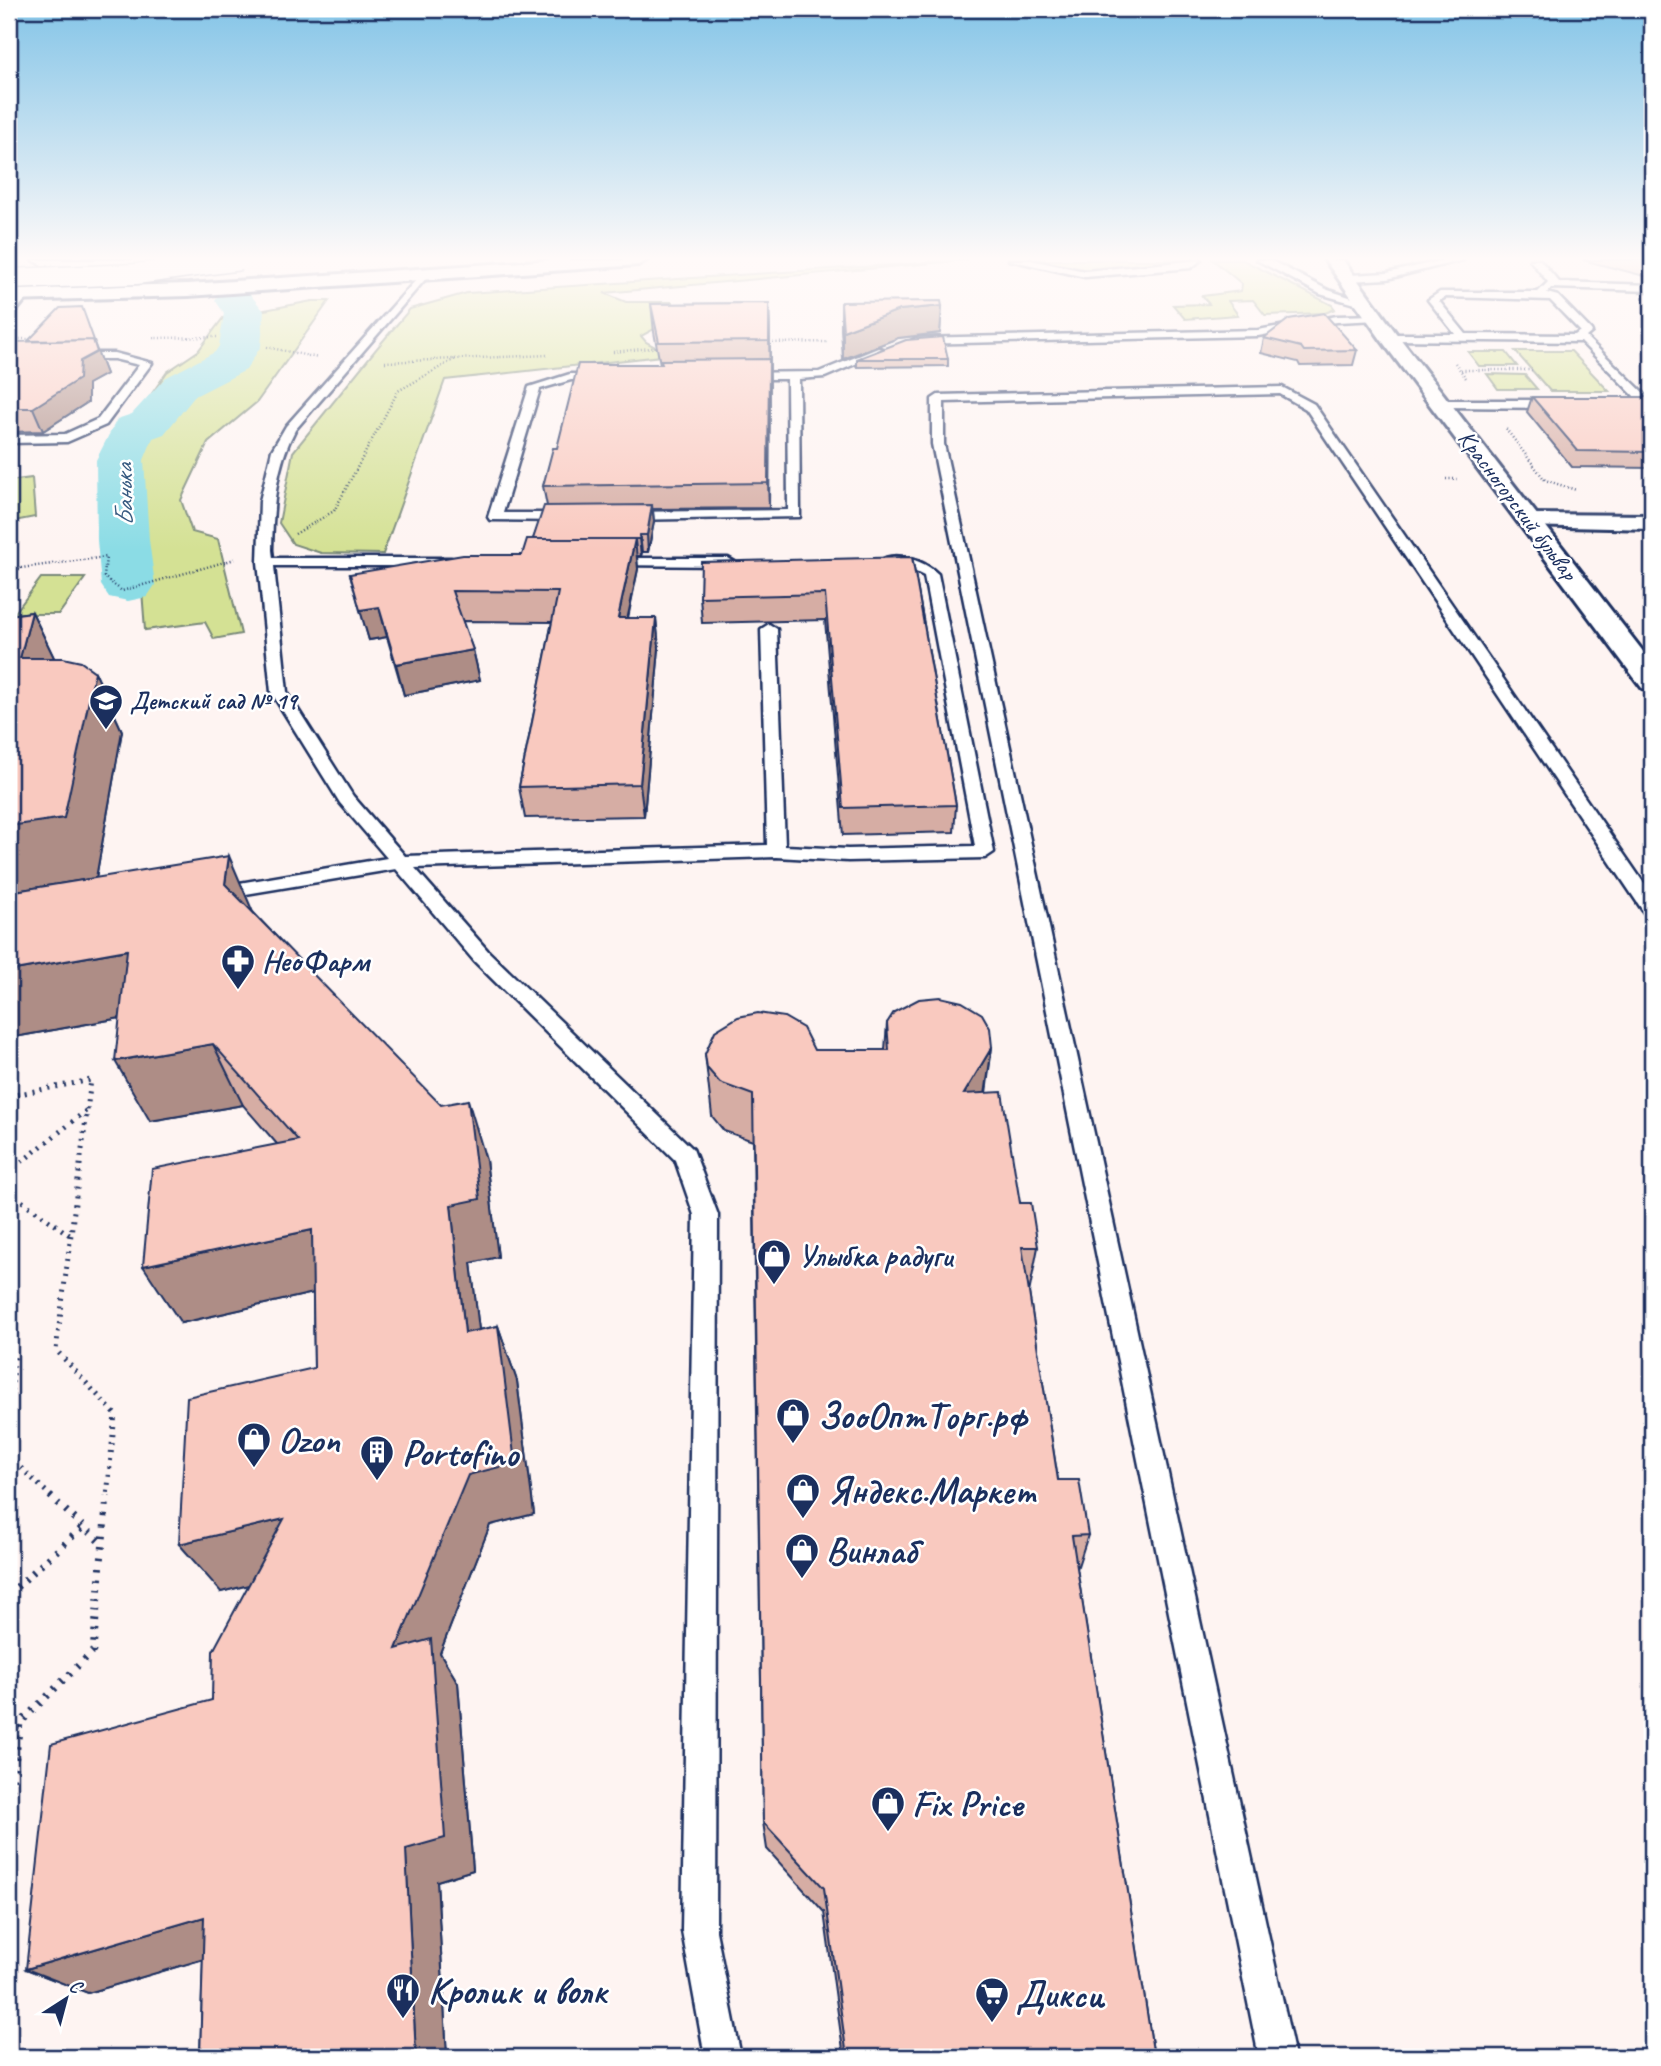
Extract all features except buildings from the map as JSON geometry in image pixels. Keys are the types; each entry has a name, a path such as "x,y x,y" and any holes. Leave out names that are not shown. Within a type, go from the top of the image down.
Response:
{"main road":[{"name":"Красногорский бульвар","path":"1405,356 1652,682"},
{"path":"1531,521 1652,522"}],"lane":[{"path":"51,357 88,356"},
{"path":"9,439 67,438 102,422 146,363 116,356"},
{"path":"352,356 290,429 278,450 267,501 265,556 279,692 346,799 482,957 685,1155 706,1215 699,1931 723,2057"},
{"path":"723,376 821,375 867,356"},
{"path":"1602,356 1649,406"},
{"path":"604,516 795,514 793,375"},
{"path":"577,517 495,517 535,387 570,377 612,377"},
{"path":"1277,2057 940,457 938,399 1282,390 1310,407 1652,909"},
{"path":"1635,390 1652,390"},
{"path":"1441,404 1567,404"},
{"path":"1617,404 1649,406"},
{"path":"265,556 466,562"},
{"path":"590,562 741,562"},
{"path":"199,895 400,862 776,851 848,855 985,852 931,574 907,562 865,562"},
{"path":"769,629 776,851"}],"path":[{"path":"315,356 346,363"},
{"path":"1487,356 1529,404"},
{"path":"9,565 21,568 106,557 104,577 122,591 265,556 334,511 398,391 456,359"},
{"path":"1460,370 1532,370"},
{"path":"9,576 21,568"},
{"path":"9,1096 91,1080 56,1350 115,1414 93,1651 9,1734"},
{"path":"9,1172 87,1111"},
{"path":"9,1192 71,1236"},
{"path":"9,1352 15,1357 9,1416"},
{"path":"9,1457 103,1545"},
{"path":"9,1594 83,1527"},
{"path":"9,1811 20,1723"}],"green space":[{"path":"190,356 289,356 257,402 208,443 181,500 192,532 218,539 241,634 214,639 205,622 145,630 135,496 103,475 127,429 167,372"},
{"path":"370,356 657,356 445,380 383,554 321,553 293,544 279,523 293,452"},
{"path":"1471,356 1509,356 1517,366 1479,366"},
{"path":"1520,356 1576,356 1609,391 1550,391"},
{"path":"1487,374 1525,375 1537,389 1498,389"},
{"path":"32,478 35,517 9,522 9,481"},
{"path":"41,578 85,578 59,614 14,614"}],"waterway":[{"name":"Банька","path":"128,585 123,540 120,460 133,429 148,424 180,387 231,361 234,356"}],"place":[{"name":"Детский сад № 19","path":"106,731"},
{"name":"НеоФарм","path":"238,991"},
{"name":"Улыбка радуги","path":"774,1286"},
{"name":"ЗооОптТорг.рф","path":"793,1445"},
{"name":"Ozon","path":"254,1469"},
{"name":"Portofino","path":"377,1482"},
{"name":"Яндекс.Маркет","path":"803,1520"},
{"name":"Винлаб","path":"802,1580"},
{"name":"Fix Price","path":"888,1833"},
{"name":"Кролик и волк","path":"403,2020"},
{"name":"Дикси","path":"992,2024"}]}
